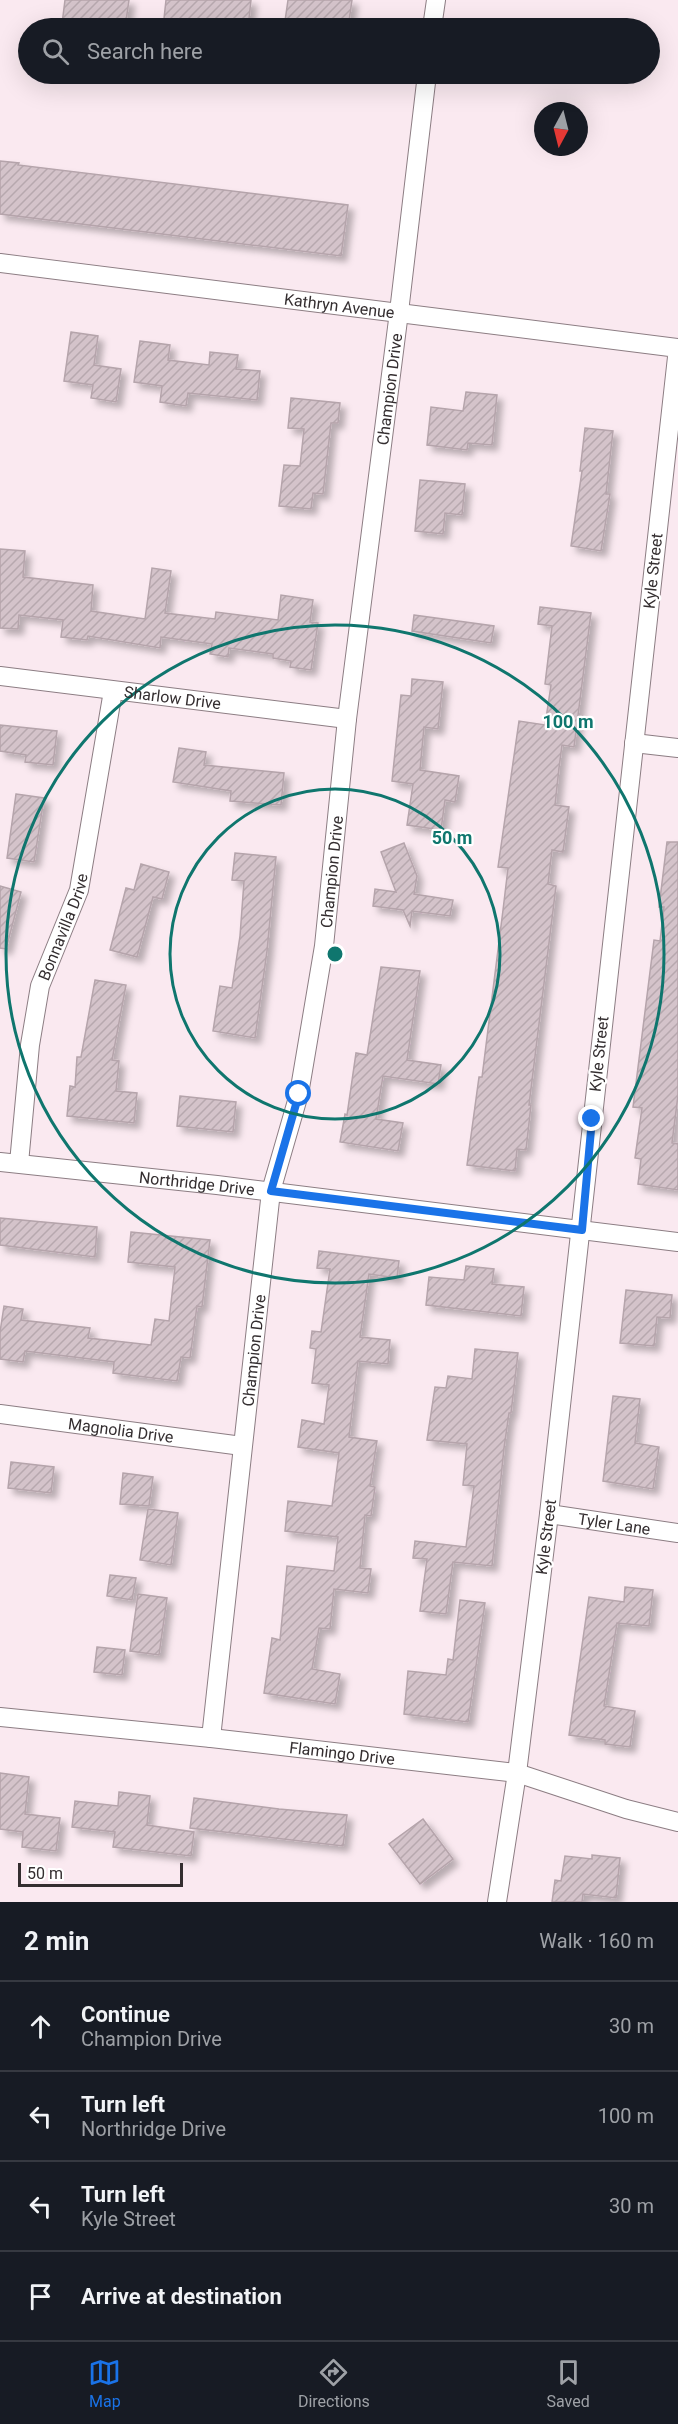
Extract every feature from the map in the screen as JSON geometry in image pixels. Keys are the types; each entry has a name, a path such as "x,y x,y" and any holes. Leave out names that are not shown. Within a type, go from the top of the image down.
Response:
{"street":[{"path":"433,18 436,0"},
{"name":"Champion Drive","path":"212,1738 271,1191 299,1094 324,946 346,719 399,312 426,84"},
{"name":"Kathryn Avenue","path":"0,263 678,348"},
{"name":"Kyle Street","path":"497,1902 517,1773 549,1514 678,348"},
{"name":"Sharlow Drive","path":"0,676 113,692 346,719"},
{"name":"Bonnavilla Drive","path":"19,1163 30,1045 40,986 79,890 113,692"},
{"path":"634,742 678,748"},
{"name":"Northridge Drive","path":"0,1162 271,1191 678,1242"},
{"name":"Magnolia Drive","path":"0,1414 242,1446"},
{"name":"Tyler Lane","path":"549,1514 678,1533"},
{"name":"Flamingo Drive","path":"0,1717 212,1738 517,1773 626,1809 678,1822"}],"building":[{"path":"65,0 129,0 126,18 63,18"},
{"path":"166,0 251,0 249,18 164,18"},
{"path":"288,0 352,0 349,18 285,18"},
{"path":"0,161 348,205 341,256 0,214"},
{"path":"71,332 98,336 94,365 121,369 116,402 91,398 93,385 64,381"},
{"path":"140,341 170,345 168,360 209,365 210,352 238,355 236,369 260,371 257,400 188,393 186,406 160,402 162,386 134,382"},
{"path":"466,392 497,395 492,445 468,443 467,450 427,445 431,407 463,411"},
{"path":"291,398 340,403 338,423 331,423 323,494 313,493 311,509 279,506 284,465 300,466 304,429 288,428"},
{"path":"585,428 613,431 606,494 610,494 601,551 571,546 582,471 580,471"},
{"path":"420,480 465,484 462,515 445,513 443,534 415,531"},
{"path":"0,549 25,551 23,577 93,585 91,611 145,619 152,568 171,571 165,613 215,619 216,612 278,620 281,595 313,600 310,622 318,623 311,670 290,667 291,661 273,658 273,654 229,648 228,657 210,654 212,644 161,637 160,648 88,636 87,640 61,637 63,620 19,615 18,629 0,628"},
{"path":"540,607 591,613 574,747 562,745 555,805 569,807 563,852 552,850 548,884 556,886 529,1105 531,1105 526,1150 517,1149 515,1171 467,1165 479,1077 482,1077 508,868 498,867 519,721 545,725 551,685 545,684 552,626 538,624"},
{"path":"414,615 494,626 491,643 412,631"},
{"path":"412,679 443,682 438,729 424,727 420,770 459,776 455,802 445,800 441,830 407,825 413,784 392,781 401,695 411,696"},
{"path":"0,725 57,731 53,765 25,762 26,755 0,751"},
{"path":"179,748 206,752 204,765 284,773 281,805 230,801 231,791 173,782"},
{"path":"16,794 44,798 34,862 7,858"},
{"path":"667,842 678,842 678,1095 672,1143 678,1144 678,1190 638,1184 641,1159 635,1158 642,1108 633,1107 654,940 660,941 664,907 659,907"},
{"path":"404,843 417,876 414,894 453,900 450,916 412,911 410,926 403,910 373,906 375,889 396,892 381,852"},
{"path":"235,853 276,857 267,951 255,1038 213,1031 220,986 232,988 240,936 244,881 232,880"},
{"path":"141,864 169,872 162,899 153,897 137,957 110,950 126,888 134,890"},
{"path":"0,886 21,892 6,949 0,948"},
{"path":"381,967 420,971 407,1060 441,1065 438,1084 383,1076 376,1119 403,1123 398,1151 340,1142 345,1114 347,1115 356,1053 367,1055"},
{"path":"95,980 126,985 112,1060 119,1061 116,1091 137,1093 134,1123 67,1116 70,1086 75,1087 77,1057 81,1057"},
{"path":"180,1096 236,1102 233,1132 177,1126"},
{"path":"0,1218 97,1227 95,1257 0,1245"},
{"path":"131,1232 210,1240 202,1307 197,1306 190,1358 181,1357 177,1381 113,1373 114,1362 25,1351 23,1362 0,1359 0,1332 4,1306 23,1309 21,1320 90,1328 88,1338 151,1345 155,1319 169,1321 175,1267 128,1262"},
{"path":"319,1251 399,1261 397,1278 369,1274 360,1337 390,1340 388,1364 358,1361 349,1437 377,1441 370,1486 375,1487 371,1516 365,1515 360,1568 371,1569 368,1593 334,1589 330,1629 319,1628 312,1669 340,1674 335,1704 264,1693 272,1638 280,1640 287,1566 334,1571 338,1537 285,1531 288,1501 332,1506 339,1453 298,1447 302,1420 324,1424 329,1385 312,1383 316,1349 310,1348 312,1331 321,1332 330,1269 317,1268"},
{"path":"466,1266 494,1269 492,1284 524,1287 521,1316 426,1305 429,1277 464,1280"},
{"path":"626,1290 672,1295 670,1318 657,1317 654,1346 620,1343"},
{"path":"475,1349 518,1353 511,1413 509,1413 504,1448 492,1566 453,1562 446,1614 420,1611 427,1559 413,1558 415,1541 466,1547 474,1486 463,1485 467,1444 427,1440 435,1387 446,1388 448,1376 472,1379"},
{"path":"613,1396 640,1399 635,1443 659,1447 653,1489 603,1481"},
{"path":"11,1462 54,1467 51,1493 8,1488"},
{"path":"123,1473 153,1477 149,1506 120,1504"},
{"path":"148,1509 178,1513 171,1565 140,1560"},
{"path":"110,1575 136,1578 132,1600 107,1596"},
{"path":"625,1587 653,1590 649,1626 617,1623 604,1706 635,1711 630,1747 605,1744 605,1740 569,1735 589,1597 624,1602"},
{"path":"138,1594 167,1598 159,1655 130,1651"},
{"path":"460,1600 485,1603 468,1722 404,1714 408,1671 446,1675 448,1659 453,1660"},
{"path":"97,1647 125,1650 122,1675 94,1672"},
{"path":"0,1773 29,1777 25,1814 60,1818 56,1851 22,1847 23,1832 0,1829"},
{"path":"119,1792 150,1796 147,1825 194,1832 191,1856 113,1847 115,1832 72,1827 75,1801 118,1806"},
{"path":"194,1798 347,1815 343,1846 190,1828"},
{"path":"423,1819 453,1859 420,1884 389,1844"},
{"path":"592,1855 620,1858 616,1898 583,1894 582,1902 552,1902 555,1880 561,1881 565,1856 592,1859"}],"route":[{"path":"299,1094 271,1191 582,1230 592,1119"}]}
